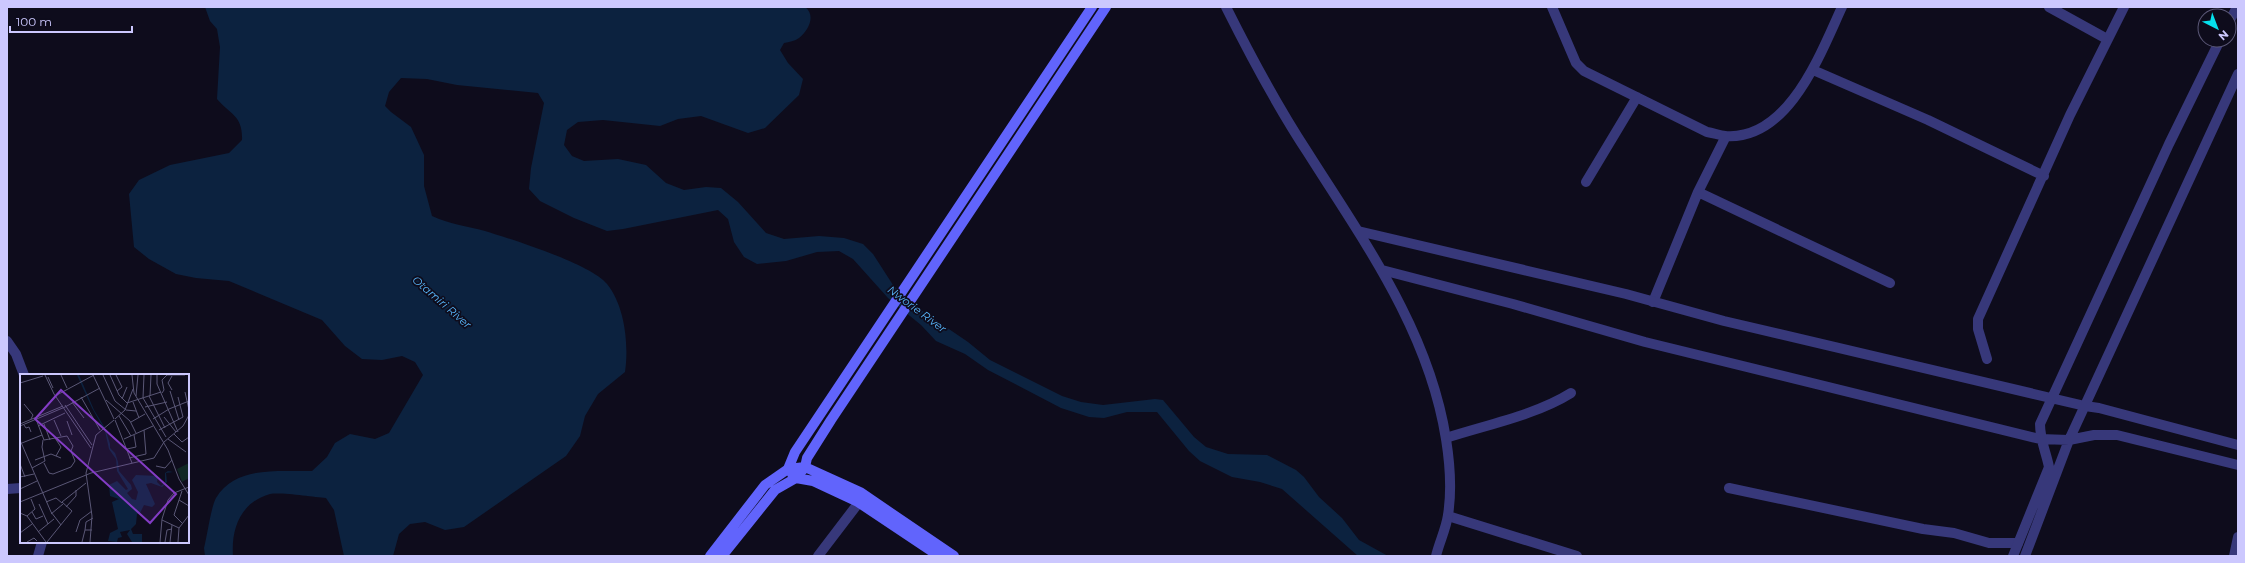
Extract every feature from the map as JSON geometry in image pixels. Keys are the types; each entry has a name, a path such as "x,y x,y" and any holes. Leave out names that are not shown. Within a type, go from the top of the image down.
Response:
{"main road":[{"path":"788,469 795,452 1092,7"},
{"path":"722,556 775,490 796,478 805,467 807,458 888,334 924,283 1106,7"},
{"path":"710,556 765,485 788,469 805,467 861,499 954,556"},
{"path":"788,469 796,478 813,481 861,499 939,556"}],"street":[{"path":"1226,7 1283,114 1382,270 1419,344 1434,386 1446,438 1450,484 1448,516 1436,556"},
{"path":"1552,7 1576,63 1584,71 1707,132 1726,136 1744,134 1756,130 1773,119 1790,103 1814,70 1842,7"},
{"path":"2049,7 2107,39"},
{"path":"1987,359 1978,329 1978,319 2107,39 2124,7"},
{"path":"2013,556 2048,467 2047,454 2040,439 2040,424 2216,48"},
{"path":"1814,70 1928,120 2044,176"},
{"path":"2024,556 2069,440 2084,406 2238,74"},
{"path":"1586,182 1637,97"},
{"path":"1653,302 1698,192 1726,136"},
{"path":"1698,192 1890,283"},
{"path":"1358,231 1653,302 1724,322 2084,406 2112,411 2238,445"},
{"path":"1382,270 1652,344 2040,439 2069,440 2094,436 2117,435 2238,465"},
{"path":"7,341 16,354 24,374"},
{"path":"1446,438 1535,409 1560,400 1571,393"},
{"path":"7,489 20,488"},
{"path":"1729,488 1923,529 1954,533 1989,543 2018,543"},
{"path":"818,556 861,499"},
{"path":"1448,516 1577,556"},
{"path":"2234,556 2238,537"},
{"path":"38,556 42,543"}],"water":[{"path":"205,7 805,7 811,18 806,31 794,41 784,43 780,50 788,63 803,79 799,95 765,128 748,133 701,116 678,119 660,126 603,120 578,122 567,130 564,145 572,156 584,161 618,159 646,165 666,183 684,190 706,187 721,188 738,202 766,233 784,239 819,236 844,238 863,244 873,254 893,285 918,308 968,342 990,360 1062,396 1081,402 1103,405 1155,399 1163,400 1194,437 1206,447 1228,454 1267,455 1296,470 1304,477 1319,497 1342,518 1359,540 1388,556 1358,556 1282,489 1260,482 1232,477 1200,461 1189,451 1157,412 1127,412 1104,418 1089,417 1061,408 988,370 965,354 936,341 921,325 888,298 853,259 839,251 817,252 786,261 757,264 744,257 734,242 728,219 718,210 607,231 574,218 540,201 529,189 531,168 544,103 538,93 457,85 427,79 401,78 389,92 385,106 411,127 424,155 424,186 432,216 531,246 585,268 598,276 607,284 613,293 622,314 626,338 625,372 598,394 585,416 580,436 566,456 464,527 445,530 425,522 410,524 399,534 393,556 344,556 334,510 326,498 289,494 270,494 252,503 240,518 236,526 234,536 233,556 205,556 204,548 212,508 216,498 225,487 246,475 259,472 312,471 327,457 335,443 350,434 375,439 389,433 423,375 415,362 402,356 382,360 362,359 345,346 322,320 229,281 196,278 176,274 149,259 134,247 129,194 139,180 170,165 229,153 242,140 242,132 235,116 217,99 220,47 217,29 210,21"}],"water label":[{"name":"Otamiri River","path":"442,302"},
{"name":"Nworie River","path":"917,309"}]}
